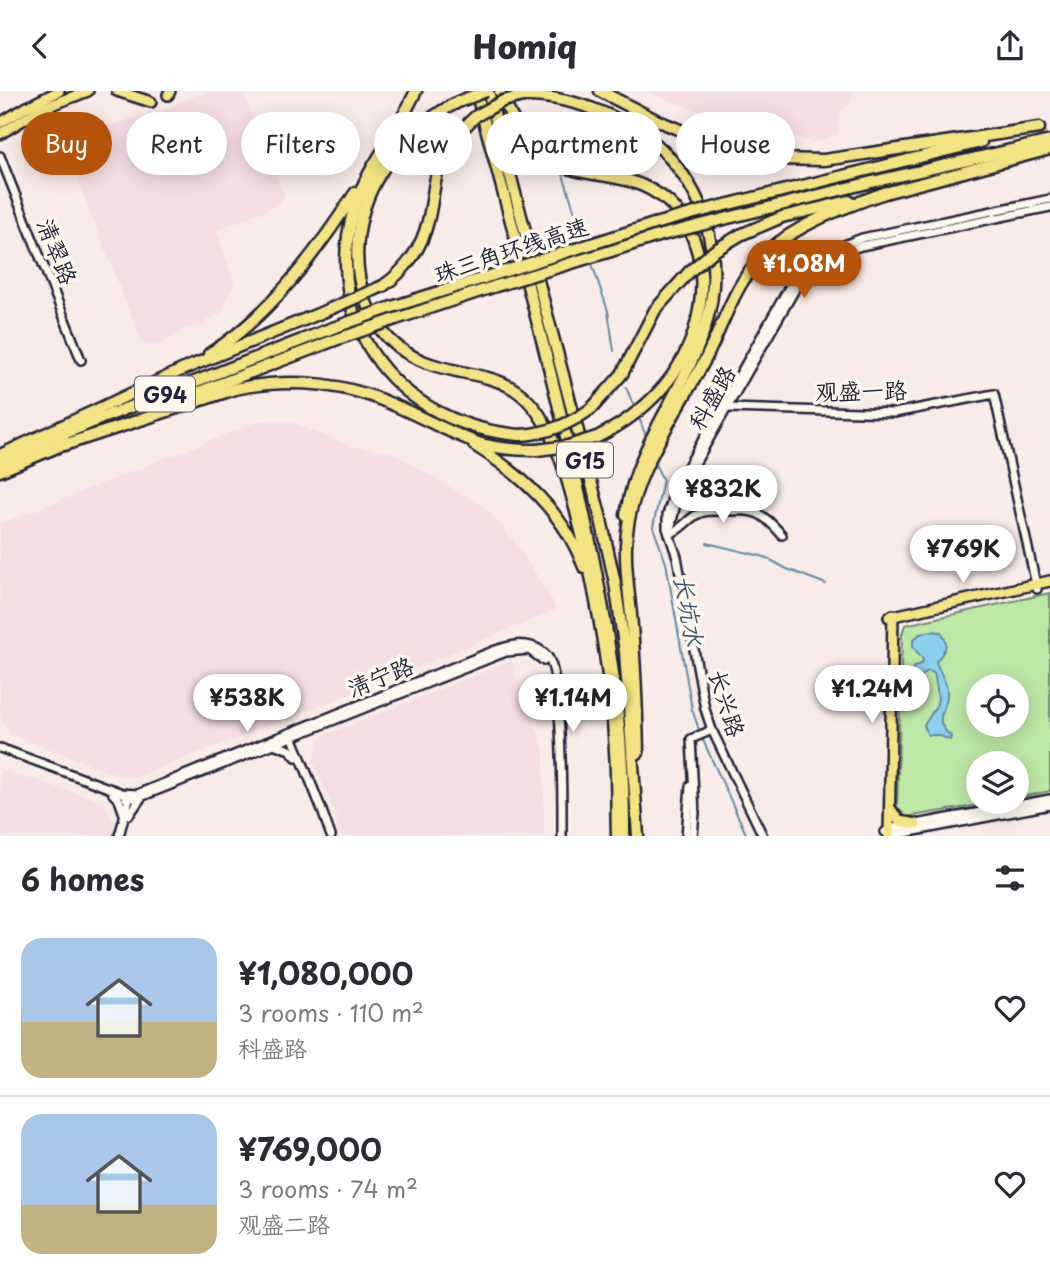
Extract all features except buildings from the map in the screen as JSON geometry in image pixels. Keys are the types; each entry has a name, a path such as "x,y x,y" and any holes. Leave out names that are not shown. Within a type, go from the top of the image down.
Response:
{"highway":[{"path":"186,368 218,349 251,322 310,257 393,135 416,91"},
{"name":"G15","path":"476,91 537,319 600,581 621,724 624,836"},
{"path":"487,91 458,101 435,115 416,130 382,172 364,209 359,228 356,258 358,282 373,318 401,349 425,362 483,375 503,383 523,396 539,415 557,451 573,502 596,604 612,716 617,836"},
{"name":"G15","path":"487,91 600,515 615,583 625,652 638,833"},
{"path":"64,445 235,389 290,382 312,383 371,396 479,443 496,447 537,450 568,446 597,437 642,409 678,367 695,330 703,291 699,251 685,222 652,191 630,181 554,163 537,151 521,134 500,91"},
{"path":"591,91 604,93 656,120 726,149 755,157 789,161 824,160 1039,128"},
{"path":"0,454 186,368 383,286 398,274 415,253 428,222 442,160 454,138 476,116 503,101 523,96 549,97 606,115 639,131 674,163 692,191 710,237 714,267 711,311 702,342 647,457 626,544 637,720 638,833"},
{"name":"珠三角环线高速","path":"0,461 391,307 653,224 870,168 1050,126"},
{"name":"珠三角环线高速","path":"0,471 335,340 496,286 658,236 849,187 1050,141"},
{"path":"373,166 361,187 347,240 346,267 350,294 363,338 396,382 418,401 452,421 501,434 522,435 553,430 592,408 622,374 655,310 690,271 714,251 740,235 782,217 887,193 1050,149"},
{"path":"654,442 707,356 734,296 762,256 786,237 811,223 887,193"},
{"path":"450,431 513,472 552,510 582,560 596,604"}],"main road":[{"path":"0,124 59,91"},
{"path":"0,134 41,109 88,91"},
{"path":"117,91 151,102"},
{"path":"891,617 1050,583"},
{"path":"887,834 890,808 891,617"},
{"path":"887,834 891,617"},
{"path":"890,808 900,821 916,824"}],"street":[{"name":"清翠路","path":"0,156 81,360"},
{"name":"科盛路","path":"669,534 667,515 679,480 785,291 810,261 833,248 862,238 1050,199"},
{"name":"科盛路","path":"669,534 682,488 791,295 805,276 824,260 861,246 1050,207"},
{"name":"观盛一路","path":"727,408 894,413 994,394 1037,586"},
{"path":"669,534 681,529 695,515 703,512 740,509 765,516 782,535"},
{"name":"长兴路","path":"669,534 677,557 702,695 712,730 763,836"},
{"name":"清宁路","path":"130,797 290,736 506,646 528,645 537,651"},
{"path":"537,651 550,661 554,673 561,756 560,836"},
{"name":"清宁路","path":"130,797 146,795 506,652 537,651"},
{"path":"298,756 300,743 311,729"},
{"path":"693,836 695,813 691,739 712,730"},
{"path":"290,736 328,836"},
{"path":"271,745 286,747 298,756"},
{"path":"0,750 130,797"},
{"path":"0,750 113,794 130,797"},
{"path":"686,836 693,776"},
{"path":"113,794 127,816"},
{"path":"127,816 146,795"},
{"path":"121,836 130,797"},
{"path":"887,834 916,824 1050,799"},
{"path":"887,834 1050,805"}],"shaded area":[{"path":"211,91 242,91 251,112 241,112 241,175 277,175 285,195 278,205 217,230 234,282 220,314 205,320 204,325 184,329 165,343 155,345 142,343 76,175 112,175 112,125 126,121 126,175 227,175 227,112 159,112 176,105 176,102"},
{"path":"646,91 854,91 852,102 840,111 837,134 821,141 812,142 795,137 795,112 702,112"},
{"path":"259,421 290,422 351,446 390,452 486,508 518,546 556,610 136,777 121,776 10,734 0,716 0,524"},
{"path":"511,661 544,750 544,836 339,836 336,816 313,761 322,736"},
{"path":"0,769 104,802 116,828 114,836 0,836"}],"green space":[{"path":"1050,593 1050,791 1029,795 1029,751 966,751 966,807 906,817 897,807 902,634 905,625"}],"water":[{"path":"941,632 946,641 945,648 936,662 947,689 941,719 945,730 951,736 950,740 938,735 928,735 924,725 938,701 934,673 928,671 920,677 912,673 913,668 922,663 923,659 913,647 913,640 920,634"}],"waterway":[{"name":"长坑水","path":"563,175 584,242"},
{"name":"长坑水","path":"591,261 608,311 614,351"},
{"name":"长坑水","path":"626,387 634,407"},
{"name":"长坑水","path":"638,415 647,439"},
{"name":"长坑水","path":"654,462 663,480 653,527 666,563 692,709 700,733"},
{"path":"707,543 765,557 826,584"},
{"name":"长坑水","path":"702,738 747,836"}]}
